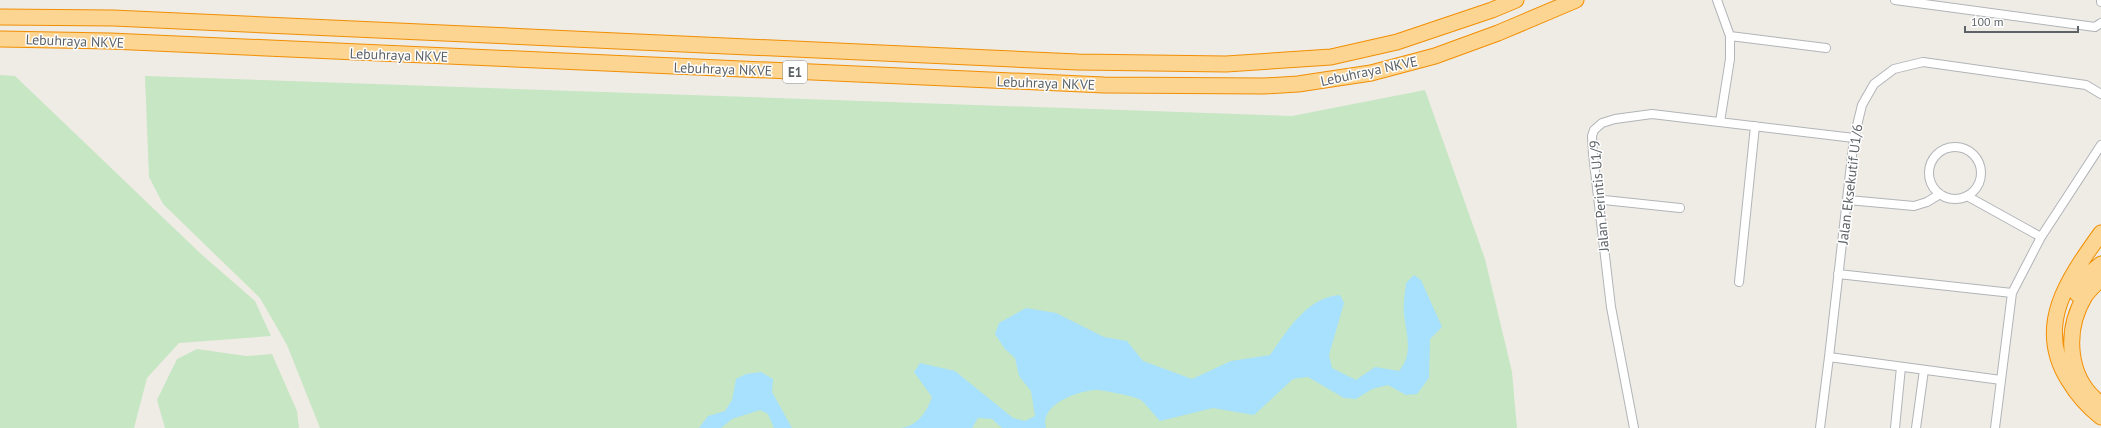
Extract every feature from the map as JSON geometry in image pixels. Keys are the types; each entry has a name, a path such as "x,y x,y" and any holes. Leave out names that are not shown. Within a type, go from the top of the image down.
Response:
{"highway":[{"name":"Lebuhraya NKVE","path":"0,17 113,18 1062,61 1226,64 1331,57 1362,51 1430,32 1516,0"},
{"name":"Lebuhraya NKVE","path":"0,39 110,41 1097,85 1264,86 1298,84 1334,79 1402,66 1465,46 1576,0"},
{"path":"2101,233 2079,263 2058,305 2053,334 2055,351 2063,372 2075,392 2090,409 2101,417"},
{"path":"2063,372 2062,339 2067,316 2074,298 2090,273 2101,264"},
{"path":"2101,278 2085,296 2075,319 2071,340 2072,361 2083,383 2095,400 2101,404"}],"street":[{"path":"1716,0 1730,36 1730,59 1720,122"},
{"path":"1895,0 2095,27 2101,23"},
{"path":"1730,36 1826,48"},
{"name":"Jalan Eksekutif U1/6","path":"1820,428 1848,200 1854,138 1862,105 1874,84 1894,69 1923,62 2086,85 2101,94"},
{"name":"Jalan Perintis U1/9","path":"1634,428 1611,307 1592,136 1594,130 1602,123 1615,119 1652,114 1854,138"},
{"path":"1739,282 1755,126"},
{"path":"1995,428 2012,293 2041,238 2101,145"},
{"path":"1957,148 1972,154 1981,168 1979,184 1967,196 1953,199 1940,194 1930,181 1931,164 1941,152 1957,148"},
{"path":"1848,200 1914,206 1927,202 1940,194"},
{"path":"1967,196 2041,238"},
{"path":"1598,197 1604,200 1680,208"},
{"path":"1838,274 2012,293"},
{"path":"1829,357 2001,380"},
{"path":"1895,428 1901,367"},
{"path":"1916,428 1924,370"}],"green space":[{"path":"0,75 15,76 201,254 255,301 271,336 179,343 147,378 134,428 0,428"},
{"path":"145,76 1292,116 1425,90 1485,259 1512,372 1517,428 320,428 287,345 260,298 163,204 149,177"},
{"path":"197,349 246,356 272,354 297,411 299,428 165,428 157,400 177,359"}],"water":[{"path":"1414,275 1421,280 1442,327 1430,339 1429,378 1417,394 1406,395 1388,385 1372,389 1356,399 1344,398 1308,377 1293,379 1254,415 1213,408 1160,421 1139,399 1118,393 1096,390 1070,396 1054,406 1048,412 1045,420 1046,428 1002,428 992,419 978,418 972,428 901,428 907,427 921,417 932,397 914,372 920,363 955,371 1013,418 1025,421 1035,416 1031,391 1019,376 1015,358 1005,349 995,334 999,323 1026,308 1056,313 1104,337 1127,341 1143,361 1192,379 1231,361 1270,355 1291,326 1308,309 1328,297 1340,295 1344,303 1329,355 1332,368 1356,380 1375,367 1399,371 1404,364 1408,351 1404,310 1406,283"},
{"path":"761,372 773,379 772,392 792,428 774,428 768,414 760,410 732,419 721,428 699,428 708,416 725,411 732,400 736,379 746,374"}]}
